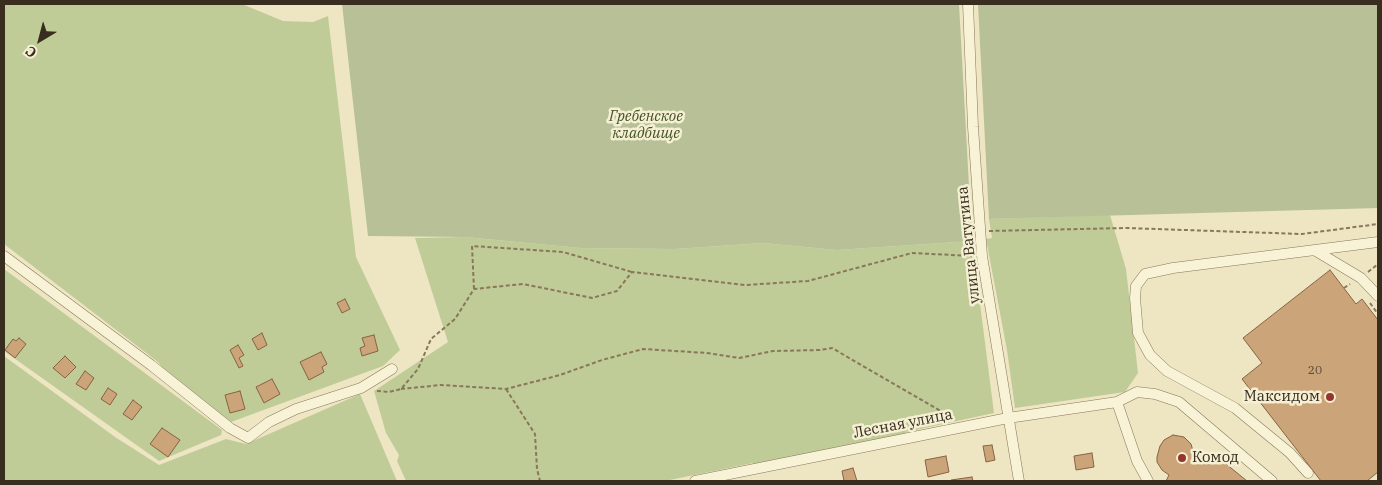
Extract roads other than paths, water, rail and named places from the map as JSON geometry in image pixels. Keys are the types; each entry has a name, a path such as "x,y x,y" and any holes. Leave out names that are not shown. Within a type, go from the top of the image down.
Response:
{"street":[{"name":"улица Ватутина","path":"968,4 973,127 982,256 1019,481"},
{"path":"1308,473 1290,453 1235,408 1167,371 1150,355 1138,332 1135,298 1136,286 1146,274 1173,268 1378,242"},
{"path":"1316,251 1338,266 1361,278 1378,296"},
{"path":"4,256 150,365 230,428 248,438 269,422 296,409 361,388 392,369"},
{"name":"Лесная улица","path":"695,481 1008,418 1117,402 1137,392 1155,394 1179,402 1272,481"},
{"path":"1117,402 1137,461 1148,481"}],"place":[{"name":"Максидом","path":"1330,397"},
{"name":"Комод","path":"1182,458"}],"park label":[{"name":"Гребенское кладбище","path":"646,126"}]}
